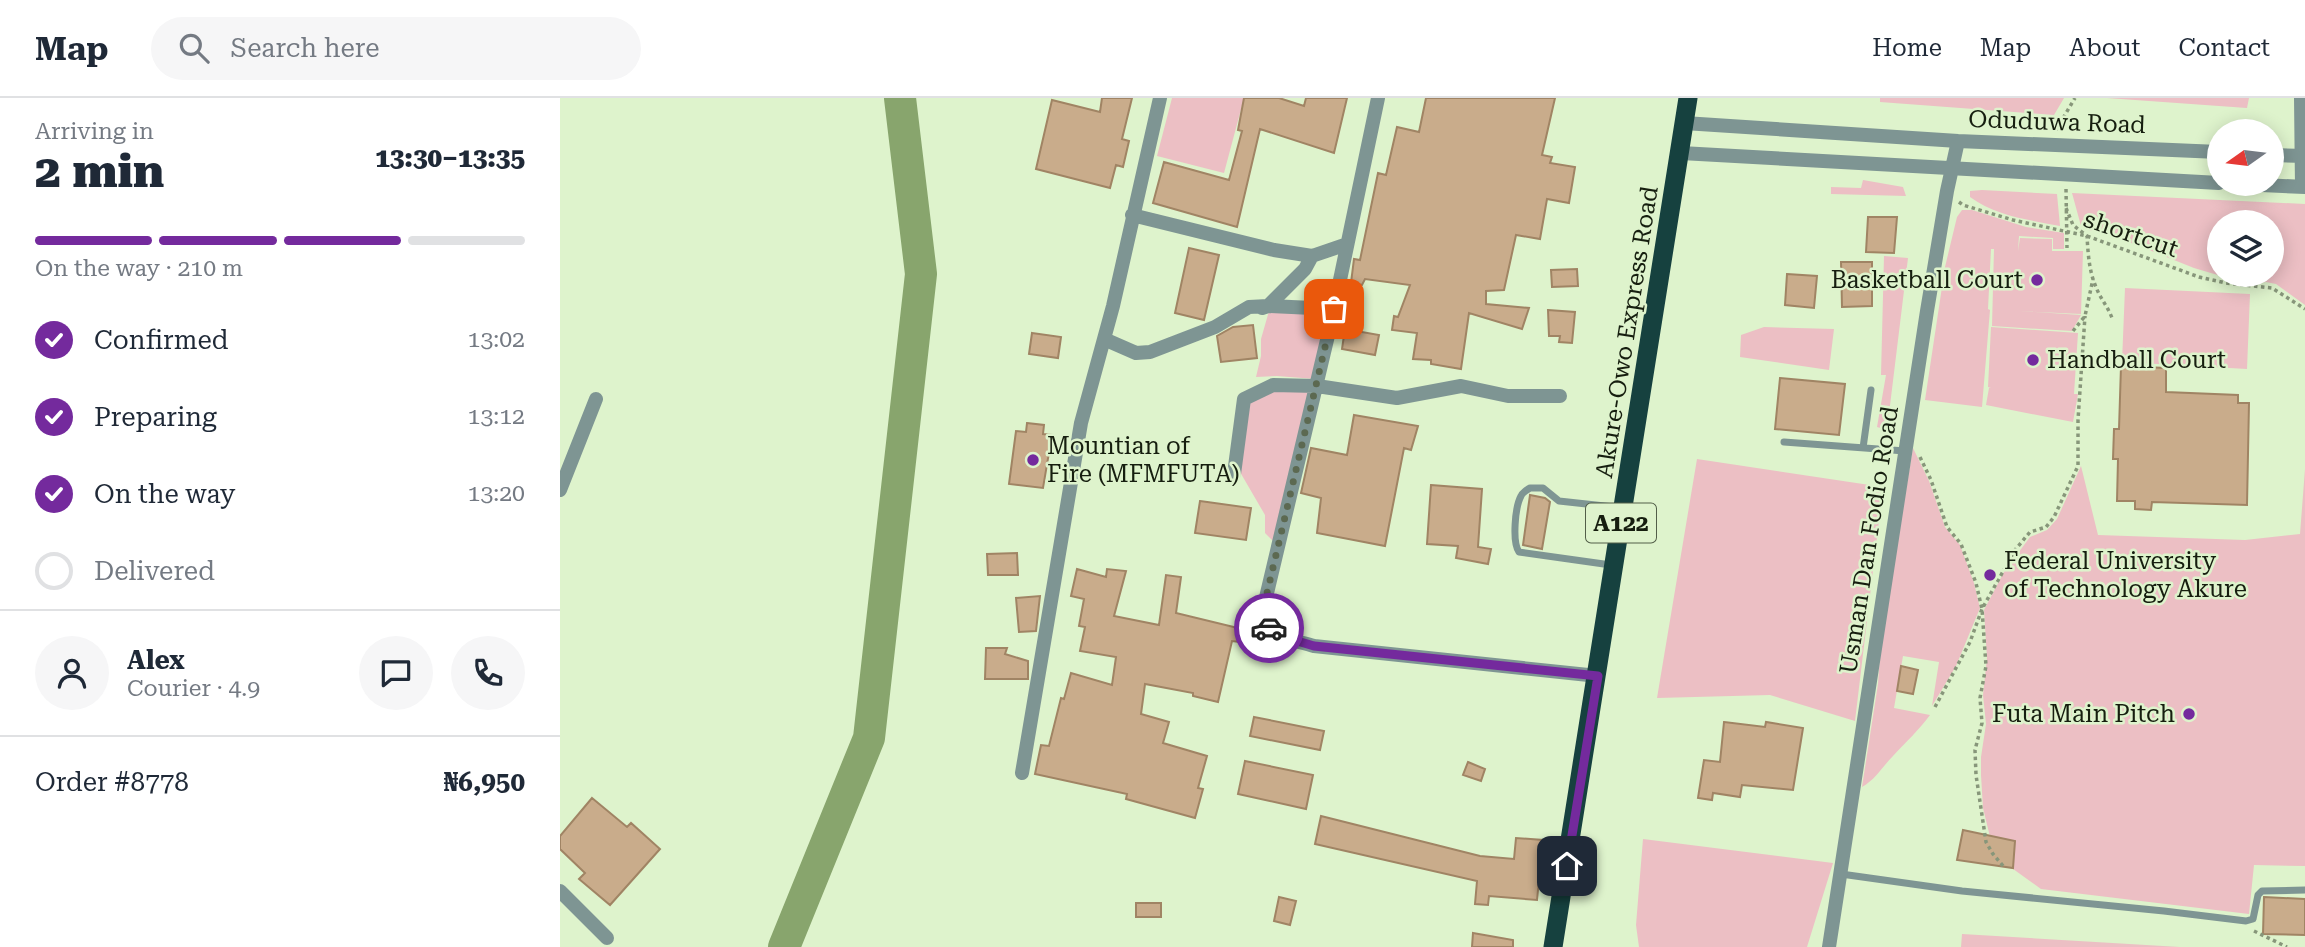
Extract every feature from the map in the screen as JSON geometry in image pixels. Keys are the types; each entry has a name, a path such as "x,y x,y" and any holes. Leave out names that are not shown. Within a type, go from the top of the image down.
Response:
{"highway":[{"name":"Akure-Owo Express Road","path":"1553,947 1688,98"}],"street":[{"path":"1021,773 1081,423 1121,273 1160,98"},
{"path":"1378,98 1317,386 1263,610 1266,625 1274,634 1314,646 1598,676"},
{"path":"2284,186 2303,187 2301,102"},
{"name":"Oduduwa Road","path":"1684,124 1958,141 2207,151"},
{"path":"1771,156 1773,130"},
{"name":"Usman Dan Fodio Road","path":"1829,947 1905,451 1947,191 1958,141"},
{"path":"1681,153 2207,182"},
{"path":"2284,155 2304,156"},
{"path":"1132,215 1274,250 1312,256 1347,244"},
{"path":"1249,307 1224,323 1268,306 1305,269 1312,256"},
{"path":"1104,339 1136,353 1150,352 1215,327 1249,307 1334,309"},
{"path":"1234,474 1244,399 1273,385 1317,386 1397,398 1461,386 1508,396 1560,396"},
{"path":"560,490 596,399"},
{"path":"560,891 607,938"}],"lane":[{"path":"1863,448 1871,390"},
{"path":"1784,442 1905,451"},
{"path":"1615,565 1519,552 1515,546 1515,525 1521,494 1530,488 1543,488 1559,501 1623,508"},
{"path":"1841,874 1962,891 2246,921 2253,919 2258,895 2262,891 2305,890"}],"path":[{"path":"2049,144 2075,98"},
{"path":"2066,188 2067,248"},
{"name":"shortcut","path":"1947,191 1963,205 2013,220 2087,236 2199,277 2272,288 2305,309"},
{"path":"2066,208 2073,225 2087,236 2088,260 2096,287 2112,318"},
{"path":"1935,707 1969,642 1982,609 2015,550 2031,532 2046,527 2054,517 2078,466 2078,419 2085,316 2093,277"},
{"path":"2073,331 2085,316"},
{"path":"1920,457 1947,527 1961,544 1976,583 1982,609 1986,667 1980,698 1982,723 1975,750 1976,775 1986,842 2004,867"},
{"path":"2229,919 2287,947"}],"shaded area":[{"path":"1172,98 1244,98 1224,173 1157,156"},
{"path":"1880,98 2064,98 2054,115 1880,102"},
{"path":"2107,98 2249,98 2247,108"},
{"path":"1863,180 1903,187 1906,196 1831,194 1831,187 1861,188"},
{"path":"1970,191 2057,194 2060,226 2002,213 1970,197"},
{"path":"2072,193 2305,204 2305,305 2280,287 2284,287 2284,210 2207,210 2207,272 2119,238 2081,226"},
{"path":"1962,210 1972,210 2026,227 2064,233 2064,249 2053,249 2053,238 2019,236 2018,251 2020,238 2052,239 2052,251 2083,251 2081,314 2019,311 2081,315 2072,331 1992,326 1994,249 1991,249 1990,310 1982,407 1925,400 1945,267 1957,217"},
{"path":"1884,256 1908,258 1887,430 1877,427 1886,375 1881,375"},
{"path":"2125,288 2250,294 2247,369 2122,362"},
{"path":"1269,311 1329,312 1315,379 1256,377 1261,356 1261,339"},
{"path":"1764,327 1834,329 1829,370 1740,357 1741,335"},
{"name":"Handball Court","path":"1991,327 2078,333 2074,394 2078,394 2073,422 1986,405 1991,388 1988,387"},
{"path":"1311,388 1275,543 1265,533 1265,515 1240,472 1248,399 1274,389"},
{"path":"1913,448 1929,481 1945,527 1960,545 1980,608 1956,666 1932,706 1939,662 1903,656 1894,708 1930,715 1875,777 1862,787 1878,684 1881,639"},
{"path":"1697,459 1883,487 1855,721 1770,695 1657,698"},
{"path":"2081,466 2098,535 2245,540 2300,534 2305,469 2305,866 2254,865 2249,914 2041,889 2002,861 1991,841 1983,808 1981,775 1986,724 1983,695 1987,658 1984,610 2004,572 2030,537 2047,530 2057,519"},
{"path":"1643,839 1833,863 1807,947 1639,947 1636,925"},
{"path":"1962,934 2180,947 1961,947"}],"building":[{"path":"1102,98 1132,98 1122,139 1129,141 1123,167 1116,165 1110,188 1036,169 1052,100 1100,112"},
{"path":"1244,98 1279,98 1304,106 1306,98 1347,98 1334,153 1260,129 1237,227 1153,203 1164,162 1229,180 1242,131 1238,130"},
{"path":"1426,98 1555,98 1542,155 1552,157 1550,163 1575,167 1569,203 1547,199 1540,239 1516,235 1504,290 1486,291 1486,304 1529,308 1522,329 1469,313 1461,369 1431,364 1431,360 1413,359 1417,333 1392,330 1394,316 1398,317 1410,285 1365,279 1362,285 1351,283 1354,259 1360,260 1378,173 1386,175 1397,127 1419,132"},
{"path":"1868,217 1897,217 1894,253 1866,252"},
{"path":"1189,248 1219,255 1204,320 1175,313"},
{"path":"1841,262 1872,262 1872,306 1842,307"},
{"path":"1577,269 1578,286 1552,287 1551,270"},
{"path":"1787,274 1817,276 1814,308 1785,305"},
{"path":"1548,310 1575,312 1572,343 1559,342 1560,336 1549,336"},
{"path":"1253,325 1257,358 1221,362 1217,336 1233,327"},
{"path":"1345,329 1379,335 1375,355 1342,349"},
{"path":"1032,333 1061,337 1058,358 1029,354"},
{"path":"2121,366 2166,368 2166,392 2238,395 2238,403 2249,403 2247,505 2152,502 2151,510 2135,509 2135,501 2117,501 2118,459 2113,459 2114,429 2119,429"},
{"path":"1780,378 1845,384 1839,435 1775,429"},
{"path":"1354,415 1418,426 1411,450 1404,448 1385,546 1317,533 1321,498 1301,493 1311,448 1347,455"},
{"name":"Mountian of Fire (MFMFUTA)","path":"1027,423 1044,425 1043,434 1052,435 1043,488 1009,484 1016,431 1026,432"},
{"path":"1431,485 1482,489 1478,547 1491,549 1488,564 1456,558 1458,546 1427,544"},
{"path":"1530,495 1545,498 1550,502 1542,549 1523,545"},
{"path":"1200,501 1251,508 1246,540 1195,533"},
{"path":"1017,553 1018,575 988,575 987,554"},
{"path":"1077,569 1106,577 1107,569 1126,571 1114,616 1159,625 1166,575 1181,577 1176,613 1242,629 1239,642 1232,641 1218,702 1193,696 1193,693 1145,684 1141,714 1169,722 1163,743 1207,756 1198,788 1203,789 1195,818 1126,799 1127,794 1035,774 1041,745 1049,746 1061,698 1064,699 1071,673 1112,685 1116,657 1080,651 1085,627 1079,626 1084,599 1071,596"},
{"path":"1040,596 1036,631 1019,632 1016,598"},
{"path":"986,648 1007,648 1005,654 1028,661 1028,679 985,679"},
{"path":"1901,666 1918,670 1913,694 1897,691"},
{"path":"1254,717 1324,731 1320,750 1250,736"},
{"path":"1724,722 1765,727 1766,722 1803,728 1793,790 1742,785 1740,797 1713,793 1712,800 1698,798 1704,760 1720,762"},
{"path":"1245,761 1313,775 1306,809 1238,794"},
{"path":"1468,762 1485,769 1481,781 1463,775"},
{"path":"592,798 627,827 631,823 660,849 610,905 579,879 585,873 560,849 560,836"},
{"path":"1321,816 1480,856 1514,859 1516,838 1543,840 1537,900 1489,896 1488,905 1475,904 1477,881 1315,844"},
{"path":"1963,830 2015,841 2013,868 1957,860"},
{"path":"1279,897 1296,901 1290,925 1274,921"},
{"path":"2264,897 2305,899 2305,935 2263,934"},
{"path":"1136,903 1161,903 1161,917 1136,917"},
{"path":"1473,933 1513,940 1513,947 1472,947"}],"waterway":[{"path":"784,947 869,738 921,274 900,98"}],"way so far":[{"path":"1269,628 1263,610 1334,309"}],"place":[{"name":"Basketball Court","path":"2037,280"},
{"name":"Handball Court","path":"2033,360"},
{"name":"Mountian of Fire (MFMFUTA)","path":"1033,460"},
{"name":"Federal University of Technology Akure","path":"1990,575"},
{"name":"Futa Main Pitch","path":"2189,714"}],"route":[{"path":"1269,628 1274,634 1314,646 1598,676 1567,866"}]}
